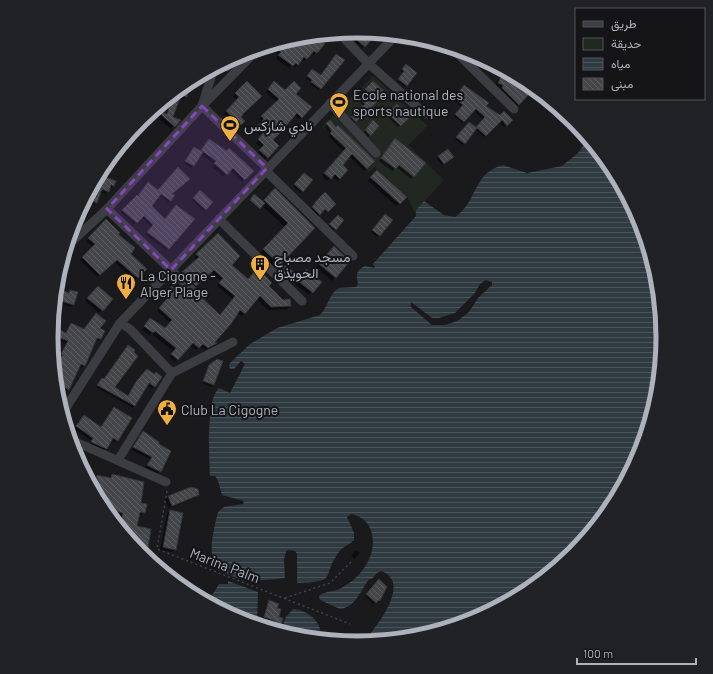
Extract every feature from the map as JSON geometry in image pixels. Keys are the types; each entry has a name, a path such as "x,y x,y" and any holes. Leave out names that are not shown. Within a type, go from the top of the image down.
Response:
{"street":[{"path":"345,39 425,114"},
{"path":"66,407 120,323 368,62 390,40"},
{"path":"73,240 107,209 202,106 249,58"},
{"path":"472,61 514,109"},
{"path":"202,106 212,76"},
{"path":"330,103 376,153"},
{"path":"202,106 353,256"},
{"path":"107,209 192,290"},
{"path":"219,219 302,301"},
{"path":"120,323 130,329 172,373"},
{"path":"118,460 172,373 233,342"},
{"path":"77,443 166,482"}],"path":[{"name":"Marina Palm","path":"166,482 167,495 157,550 350,624"},
{"path":"284,598 330,583 352,561"}],"highlighted area":[{"path":"202,106 267,168 171,270 107,209"}],"green space":[{"path":"373,76 428,126 408,145 444,180 416,210 416,216 407,196 375,167 369,172 322,127"}],"water":[{"path":"584,144 594,155 625,205 633,223 640,241 650,279 656,337 650,395 640,433 625,469 594,519 554,562 523,586 506,596 453,620 434,626 396,633 368,635 382,617 393,595 393,585 390,577 381,571 372,579 369,579 354,602 346,608 340,609 320,600 319,596 323,593 337,590 360,574 372,551 372,534 369,526 359,517 351,514 347,517 354,533 354,540 341,550 324,579 319,581 298,583 297,554 295,551 289,550 286,551 284,560 285,578 255,580 234,577 225,573 218,567 212,553 213,535 218,512 224,507 243,504 244,501 222,495 215,476 210,476 209,429 212,403 215,394 219,388 230,393 245,364 241,361 234,369 230,369 229,364 250,344 277,328 320,315 330,298 339,288 356,287 358,284 358,271 365,266 375,268 373,264 416,216 416,210 424,201 444,215 455,217 468,204 480,181 493,169 503,165 527,173 562,166 578,153"},
{"path":"228,581 258,592 257,619 209,597 219,584 228,584"},
{"path":"293,609 306,613 316,621 320,629 319,633 282,627 286,617"}],"pier":[{"path":"486,280 492,282 492,285 478,298 469,312 457,321 445,325 432,325 411,307 411,302 432,318 439,318 455,313 475,293 480,284"}],"building":[{"path":"355,38 372,39 365,47"},
{"path":"317,41 321,41 325,44 317,53 314,51 307,59 304,57 298,65 296,63 293,66 278,55 281,52 277,49"},
{"path":"336,54 345,60 321,89 311,82 312,80 307,76 312,69 321,75"},
{"path":"234,64 228,71 224,70 224,69"},
{"path":"406,64 417,73 407,86 398,79 404,71 402,69"},
{"path":"501,76 530,93 519,105 502,88 503,85 498,83"},
{"path":"247,81 262,96 243,114 241,117 245,121 241,125 226,111 239,97 235,93"},
{"path":"274,81 285,90 294,81 301,88 296,94 312,107 302,118 297,113 273,140 279,146 268,158 259,150 264,145 258,139 263,133 256,127 264,119 261,116 279,99 268,89"},
{"path":"373,81 384,91 377,98 379,100 356,122 351,117 365,104 360,99 367,91 365,89"},
{"path":"464,85 489,103 486,106 500,115 504,111 513,120 507,126 502,120 486,136 476,127 485,117 476,109 464,122 455,114 463,105 454,98"},
{"path":"189,89 187,97 181,95 173,117 181,120 175,127 159,112 167,114 171,103"},
{"path":"397,104 410,117 401,126 387,113"},
{"path":"330,120 336,127 338,125 375,161 367,169 352,154 343,165 348,170 340,179 335,174 331,179 324,173 346,148 330,133 332,131 326,123"},
{"path":"373,120 379,126 371,136 365,130"},
{"path":"469,122 477,128 465,144 456,137"},
{"path":"395,138 426,163 414,177 399,165 396,169 381,158"},
{"path":"209,139 227,151 229,148 254,171 245,180 233,168 227,175 214,163 216,161 201,150"},
{"path":"131,142 128,149 125,148"},
{"path":"194,147 203,152 194,166 185,161"},
{"path":"448,149 454,157 444,164 438,156"},
{"path":"178,167 190,179 172,194 175,195 171,201 161,194 152,206 165,219 176,205 195,219 169,249 147,232 153,225 144,216 137,223 122,210 137,195 138,196 148,182 158,190"},
{"path":"377,170 407,197 400,204 370,177"},
{"path":"304,173 313,180 303,192 294,184"},
{"path":"105,177 116,181 114,186 111,185 109,192 102,189 97,203 91,200"},
{"path":"275,188 315,228 280,265 263,249 288,223 264,200"},
{"path":"200,190 213,202 206,210 193,198"},
{"path":"325,192 336,204 328,212 325,209 320,215 312,207"},
{"path":"254,194 265,203 260,209 250,200"},
{"path":"385,214 393,220 380,236 372,230"},
{"path":"338,215 344,220 336,230 329,224"},
{"path":"106,219 120,233 118,234 135,248 131,254 147,269 138,278 117,260 100,275 82,257 95,244 88,238"},
{"path":"218,233 240,256 232,265 248,279 258,268 272,283 269,286 283,300 290,299 291,306 271,307 260,296 245,314 240,310 231,324 215,342 217,343 208,348 203,344 199,348 193,343 178,360 171,354 176,348 155,331 153,333 144,326 150,318 165,328 172,320 159,308 171,294 168,291 172,286 174,289 178,285 190,296 197,293 220,315 235,296 219,283 223,278 214,270 196,286 182,272 199,257 196,254"},
{"path":"334,246 350,261 336,278 319,264"},
{"path":"285,265 294,272 289,278 280,271"},
{"path":"306,269 322,282 313,293 297,280"},
{"path":"98,286 113,299 103,311 87,298"},
{"path":"70,290 78,292 74,305 61,301 64,291 69,293"},
{"path":"96,313 106,321 100,328 105,331 101,339 97,338 85,366 81,364 69,390 64,387 62,390 59,362 63,355 61,354 68,341 58,337 58,329 66,333 71,323 84,329"},
{"path":"128,345 135,350 134,352 138,356 115,387 128,396 137,380 147,369 154,374 156,372 162,377 155,387 149,383 135,406 97,385 102,378 104,379"},
{"path":"217,359 223,361 214,385 203,381 209,365"},
{"path":"114,407 132,418 118,441 113,438 107,449 91,442 93,438 76,426 84,415 101,427"},
{"path":"143,431 159,442 159,444 171,451 161,472 147,465 152,457 133,447"},
{"path":"112,474 144,482 141,503 147,504 145,513 140,512 137,526 151,529 148,551 121,522 123,513 113,511 96,482 97,475 111,478"},
{"path":"191,487 198,489 199,495 172,506 168,496"},
{"path":"170,510 183,513 176,550 163,547"},
{"path":"379,579 387,587 380,601 379,600 376,603 366,594"},
{"path":"269,600 279,604 277,608 281,609 279,617 283,618 281,625 264,617"}],"place":[{"name":"Ecole national des sports nautique","path":"339,119"},
{"name":"نادي شاركس","path":"230,142"},
{"name":"مسجد مصباح الحويذق","path":"260,281"},
{"name":"La Cigogne - Alger Plage","path":"126,300"},
{"name":"Club La Cigogne","path":"167,426"}]}
